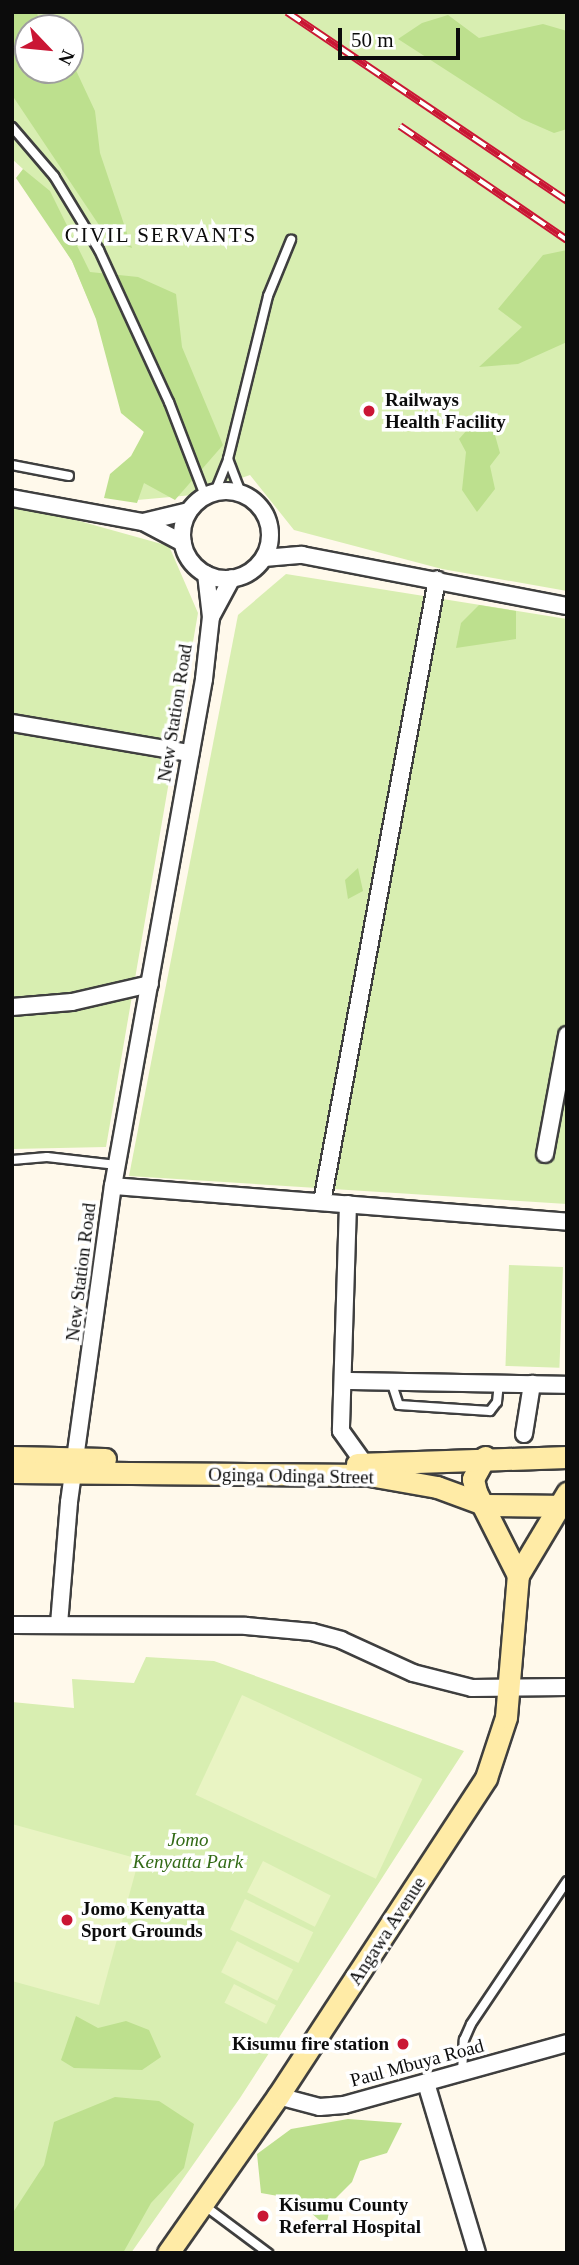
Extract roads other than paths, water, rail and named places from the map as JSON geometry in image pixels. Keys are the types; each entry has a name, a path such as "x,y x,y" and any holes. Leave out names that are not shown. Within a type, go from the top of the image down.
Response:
{"main road":[{"name":"Oginga Odinga Street","path":"12,1457 76,1466"},
{"name":"Oginga Odinga Street","path":"12,1472 76,1466 369,1470 485,1457 565,1460"},
{"name":"Angawa Avenue","path":"485,1457 473,1479 518,1575"},
{"name":"Oginga Odinga Street","path":"369,1470 437,1488 486,1505 564,1502"},
{"name":"Angawa Avenue","path":"168,2253 278,2096 486,1778 506,1717 518,1575 564,1502"}],"street":[{"path":"143,522 190,511 210,494 241,493 262,509 270,535 264,558 250,572 232,578 206,574 187,555 183,543 190,511"},
{"path":"12,498 143,522 183,543"},
{"path":"270,535 302,555"},
{"path":"264,558 302,555 567,606"},
{"name":"New Station Road","path":"59,1624 69,1502 113,1186 190,753 211,617 206,574"},
{"name":"New Station Road","path":"211,617 232,578"},
{"path":"322,1202 437,580"},
{"path":"12,723 190,753"},
{"path":"12,1007 72,1002 150,984"},
{"path":"545,1154 567,1035"},
{"path":"113,1186 567,1222"},
{"path":"348,1204 345,1381 341,1431 369,1470"},
{"path":"345,1381 567,1385"},
{"path":"524,1433 532,1384"},
{"path":"12,1625 299,1631 341,1640 413,1672 472,1688 508,1685 567,1687"},
{"name":"Paul Mbuya Road","path":"278,2096 311,2106 344,2105 567,2043"},
{"path":"426,2083 477,2253"}],"lane":[{"path":"12,127 54,176 99,250 210,494"},
{"path":"210,494 228,458 268,296 291,240"},
{"path":"228,458 241,493"},
{"path":"12,465 69,476"},
{"path":"12,1160 47,1157 117,1165"},
{"path":"391,1381 399,1405 490,1411 497,1402 499,1382"},
{"path":"462,2073 464,2040 471,2024 567,1881"},
{"path":"202,2204 268,2253"}],"railway":[{"path":"287,12 567,201"},
{"path":"400,126 567,240"}],"place":[{"name":"Railways Health Facility","path":"369,411"},
{"name":"Jomo Kenyatta Sport Grounds","path":"67,1920"},
{"name":"Kisumu fire station","path":"403,2044"},
{"name":"Kisumu County Referral Hospital","path":"263,2216"}],"district":[{"name":"CIVIL SERVANTS","path":"161,235"}],"park label":[{"name":"Jomo Kenyatta Park","path":"188,1851"}]}
